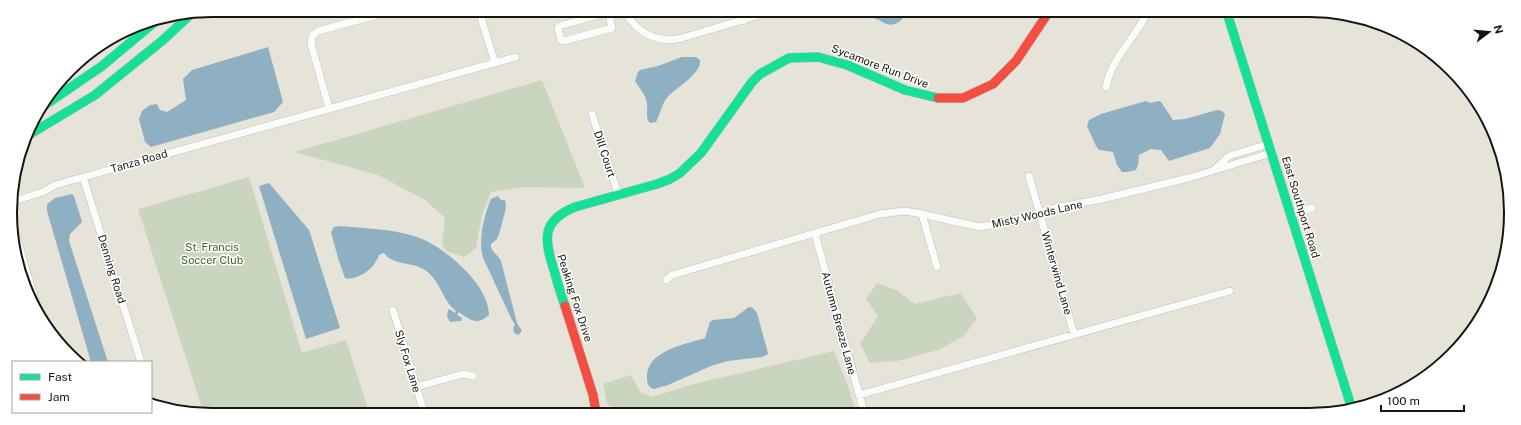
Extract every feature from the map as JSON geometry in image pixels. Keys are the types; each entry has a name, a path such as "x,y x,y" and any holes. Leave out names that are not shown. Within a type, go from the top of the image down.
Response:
{"main road":[{"name":"Sycamore Run Drive","path":"578,206 664,181 676,176 689,166 701,153 749,84 763,71 778,63 799,57 825,57 840,61 921,96 944,100 960,99 986,89 1002,77 1045,17"},
{"name":"East Southport Road","path":"1228,17 1350,403"},
{"path":"35,131 95,95 163,40 184,19"},
{"path":"52,100 85,79 119,53 148,28"},
{"name":"Peaking Fox Drive","path":"578,206 562,213 554,220 550,227 546,241 547,249 593,395 595,408"}],"street":[{"path":"329,108 311,44 312,36 318,32 371,17"},
{"path":"481,17 495,63"},
{"path":"592,17 559,26 558,29 561,40 564,41 611,28 611,17"},
{"path":"629,17 636,27 644,34 668,40 682,38 755,17"},
{"path":"742,17 743,21"},
{"path":"1106,87 1113,66 1144,17"},
{"name":"Tanza Road","path":"17,200 43,192 55,185 270,124 516,57"},
{"name":"Dill Court","path":"592,114 618,194"},
{"name":"Misty Woods Lane","path":"666,280 672,275 880,214 904,211 980,227 1040,213 1060,206 1102,199 1214,170 1229,156 1270,148"},
{"name":"Winterwind Lane","path":"1029,176 1074,334"},
{"name":"Denning Road","path":"83,177 142,361"},
{"path":"1290,214 1312,208"},
{"path":"922,214 937,266"},
{"name":"Autumn Breeze Lane","path":"815,234 863,408"},
{"path":"24,265 29,279"},
{"path":"859,395 1230,291"},
{"name":"Sly Fox Lane","path":"392,310 423,408"},
{"path":"416,387 463,374 473,376"}],"green space":[{"path":"542,80 585,188 526,187 491,192 482,215 476,248 464,257 446,251 442,244 445,218 425,200 378,175 295,152"},
{"name":"St. Francis Soccer Club","path":"249,177 302,353 346,340 368,408 202,408 138,209"},
{"path":"877,283 896,290 915,304 960,293 977,318 964,336 938,350 897,361 870,363 860,344 878,316 866,299"},
{"path":"834,351 855,408 616,408 607,404 603,384 631,375 640,392 652,397 690,385"}],"water":[{"path":"870,17 904,17 899,22 890,25"},
{"path":"268,47 283,102 274,112 151,147 145,142 139,119 142,111 150,105 157,104 160,110 167,112 186,100 183,79 192,70"},
{"path":"682,57 696,57 700,60 699,66 692,76 666,99 656,122 650,123 647,117 646,98 635,81 638,72 640,70 658,66"},
{"path":"1146,101 1150,103 1161,102 1173,120 1185,119 1217,110 1222,111 1225,114 1220,134 1210,148 1169,161 1161,150 1151,149 1139,155 1136,170 1122,172 1117,165 1113,152 1099,150 1096,146 1087,126 1089,120 1101,114"},
{"path":"269,183 309,230 340,328 306,339 259,186"},
{"path":"72,194 74,196 82,222 70,234 69,241 108,361 91,361 47,211 47,204 55,198"},
{"path":"498,196 501,200 505,200 506,206 499,234 497,239 491,244 491,247 501,261 517,323 522,331 518,335 514,332 513,329 515,324 482,253 481,238 486,213 491,199"},
{"path":"340,226 396,232 414,236 438,247 450,256 473,278 487,303 489,315 481,320 474,321 459,312 457,315 462,318 461,321 450,322 447,316 448,310 449,309 455,313 456,311 448,302 433,277 419,267 390,259 384,253 380,254 373,266 366,272 358,277 349,279 345,278 331,232 334,227"},
{"path":"749,307 753,308 757,313 768,353 767,355 762,357 728,361 711,366 668,385 654,389 649,386 647,379 648,368 660,355 678,346 705,338 710,322 713,320 734,318"}],"traffic: fast":[{"path":"1228,17 1350,403"},
{"path":"35,131 95,95 163,40 185,19"},
{"path":"53,100 102,66 148,28"},
{"path":"565,306 548,249 547,240 548,232 556,218 575,207 657,184 680,173 701,153 752,82 760,74 789,58 818,57 847,65 905,90 938,98"}],"traffic: jam":[{"path":"938,98 963,98 993,84 1016,61 1045,17"},
{"path":"565,306 593,395 595,408"}]}
